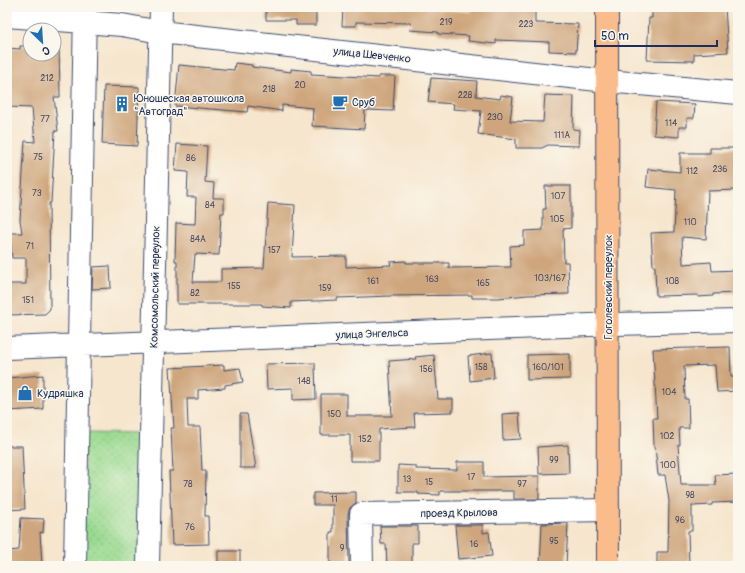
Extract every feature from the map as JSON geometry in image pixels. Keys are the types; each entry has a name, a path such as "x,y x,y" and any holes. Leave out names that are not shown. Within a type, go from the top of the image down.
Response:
{"main road":[{"name":"Гоголевский переулок","path":"607,7 608,566"}],"street":[{"name":"Комсомольский переулок","path":"148,566 161,7"},
{"name":"улица Шевченко","path":"7,16 85,14 122,25 160,32 608,81 738,93"},
{"path":"74,566 85,14"},
{"name":"улица Энгельса","path":"7,348 608,324 738,321"},
{"name":"проезд Крылова","path":"362,566 362,514 608,510"}],"green space":[{"path":"85,433 147,434 144,566 82,566"}],"building":[{"path":"266,7 316,7 316,25 296,25 296,20 266,20"},
{"path":"343,7 426,7 471,12 471,7 535,7 535,23 578,24 576,52 549,51 549,42 496,40 496,44 468,41 469,36 410,30 411,23 356,22 356,26 342,26"},
{"path":"652,7 725,7 728,52 694,54 694,61 647,60 649,18 652,18"},
{"path":"20,46 22,46 22,62 59,62 60,97 54,97 58,131 55,131 51,203 49,203 50,309 45,314 8,315 7,284 26,284 26,258 12,258 10,233 22,233 20,220 25,141 35,142 32,108 7,107 7,48 20,49"},
{"path":"235,63 252,65 252,67 291,72 291,69 311,71 311,74 379,78 379,76 395,76 393,111 365,110 364,129 312,126 313,108 282,105 282,111 248,106 247,112 175,106 179,65 234,70"},
{"path":"431,78 477,81 476,96 500,99 501,95 513,97 510,121 543,122 545,95 574,96 573,129 580,130 579,146 548,145 542,148 516,148 516,139 478,134 481,111 453,109 454,104 428,102"},
{"name":"Юношеская автошкола \"Автоград\"","path":"104,86 139,87 137,146 102,144"},
{"path":"656,102 695,104 694,118 687,118 687,127 679,127 679,137 654,135"},
{"path":"177,144 207,146 205,182 214,183 213,198 224,198 224,213 221,213 219,255 195,254 193,282 221,282 221,269 264,268 268,203 295,205 292,257 346,256 346,267 391,265 390,262 406,261 406,263 449,263 449,268 511,267 510,246 524,245 524,231 543,230 543,209 546,209 545,186 571,186 571,228 563,229 564,262 568,262 569,294 527,295 499,298 472,298 472,295 337,298 337,300 291,302 291,308 262,306 262,304 177,304 177,261 175,261 176,223 195,224 196,197 187,197 188,172 175,171"},
{"path":"710,148 738,148 738,190 708,191 706,239 682,237 683,264 711,262 712,271 738,270 738,293 713,294 713,296 698,297 698,295 656,296 655,266 653,266 651,233 674,232 676,190 646,187 648,169 680,172 680,153 710,153"},
{"path":"110,266 111,288 92,289 93,267"},
{"path":"730,347 731,377 738,377 738,391 717,392 715,365 684,366 685,399 688,399 689,428 679,428 680,445 678,445 681,485 716,485 715,475 738,474 738,502 712,503 712,505 692,506 692,531 688,531 689,566 657,566 657,552 668,552 669,501 665,475 658,475 654,446 653,418 657,418 653,349"},
{"path":"492,353 494,378 470,381 468,356"},
{"path":"570,354 570,379 527,380 527,355"},
{"path":"434,355 438,399 453,399 453,412 414,413 415,427 379,429 379,461 350,461 350,435 321,435 321,394 347,394 347,416 392,416 389,361 416,359 415,357"},
{"path":"315,363 316,399 293,400 293,388 267,389 266,364"},
{"path":"224,365 224,370 240,368 243,382 225,385 225,388 198,390 198,399 187,399 188,427 200,427 202,471 206,471 205,516 208,516 209,544 172,545 169,471 173,471 171,428 174,428 170,368"},
{"name":"Кудряшка","path":"43,375 43,409 7,411 7,378"},
{"path":"519,413 521,439 503,440 502,414"},
{"path":"240,414 247,414 256,468 240,468"},
{"path":"568,445 569,473 539,474 538,447"},
{"path":"7,446 22,446 25,509 7,510"},
{"path":"457,462 484,462 484,477 539,476 539,499 514,499 514,491 440,491 440,495 418,494 418,492 398,492 398,465 416,466 416,469 457,470"},
{"path":"356,492 356,503 350,508 348,514 349,564 330,564 330,532 333,532 333,505 313,505 313,493"},
{"path":"21,518 44,519 43,533 40,532 42,566 7,566 7,551 19,550"},
{"path":"568,523 566,566 540,566 542,524"},
{"path":"455,525 483,525 483,533 489,532 492,556 458,559"},
{"path":"380,526 418,526 418,543 412,543 412,566 387,566 386,544 381,544"},
{"path":"218,551 240,551 240,566 218,566"}],"place":[{"name":"Сруб","path":"340,102"},
{"name":"Юношеская автошкола \"Автоград\"","path":"122,104"},
{"name":"Кудряшка","path":"25,393"}]}
